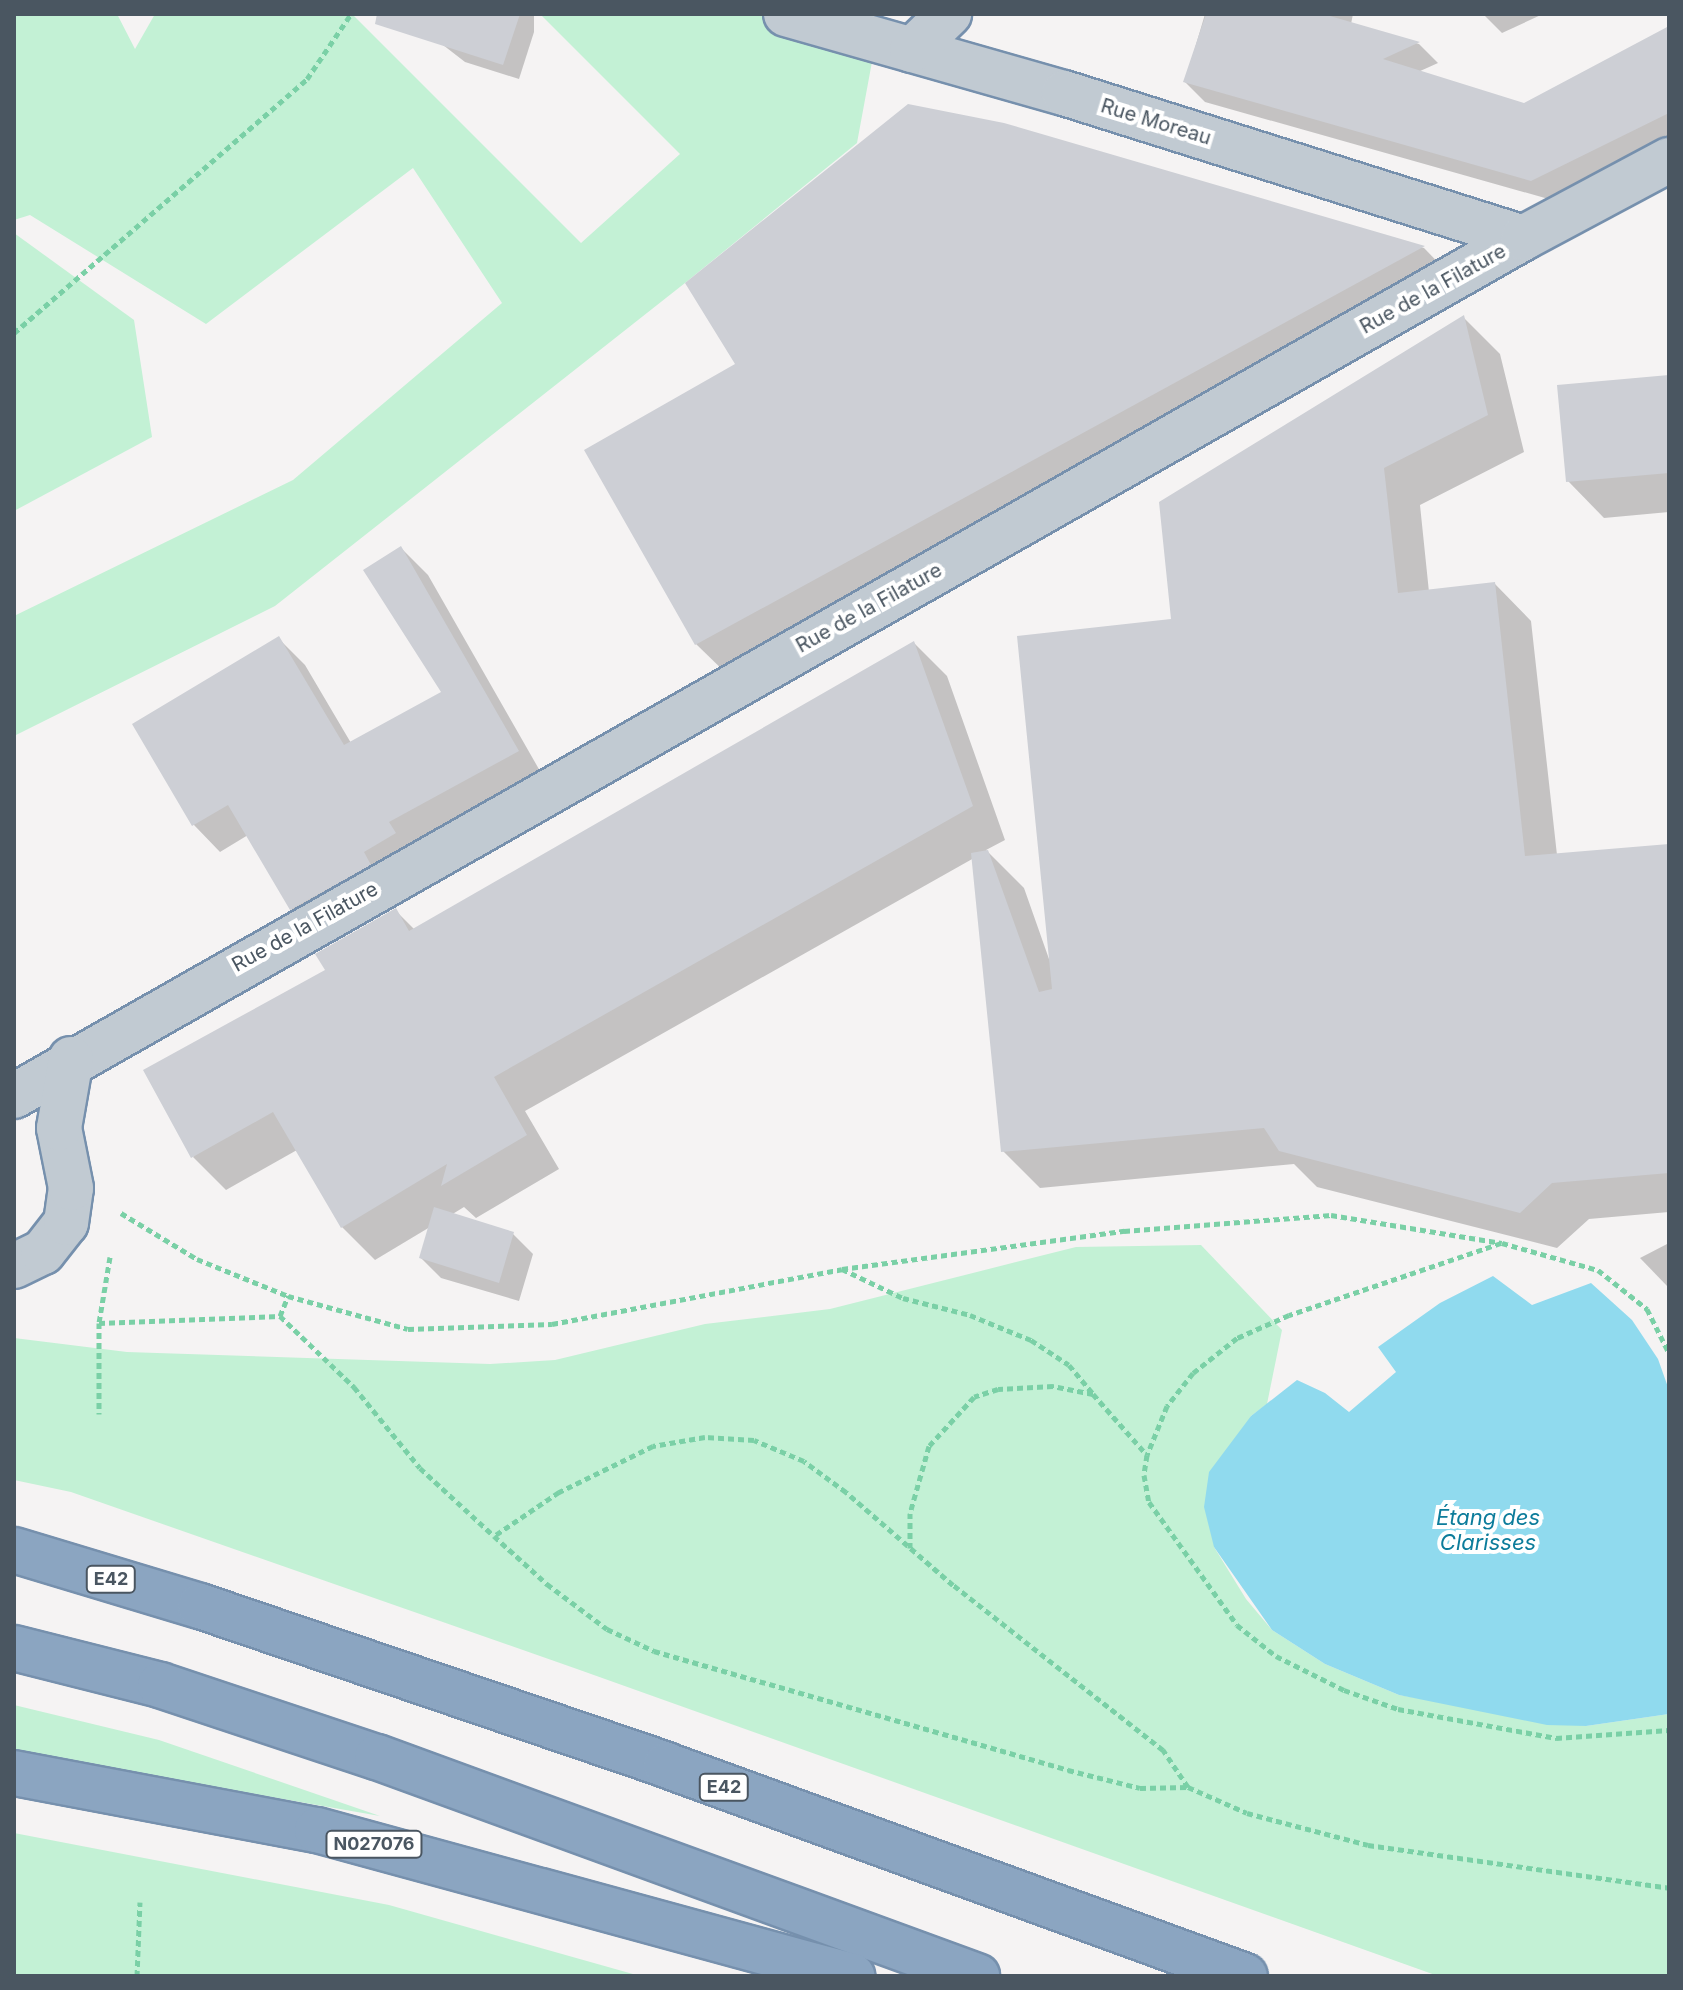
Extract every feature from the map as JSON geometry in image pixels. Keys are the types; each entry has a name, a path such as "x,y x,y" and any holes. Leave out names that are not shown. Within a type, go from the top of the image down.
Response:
{"highway":[{"name":"E42","path":"16,1552 200,1606 651,1760 1245,1976"},
{"path":"14,1648 160,1685 377,1757 977,1976"},
{"name":"N027076","path":"14,1773 317,1830 852,1976"}],"street":[{"name":"Rue Moreau","path":"786,14 1523,238"},
{"path":"912,50 949,14"},
{"name":"Rue de la Filature","path":"14,1096 71,1059 1523,238 1669,160"},
{"path":"14,1266 54,1242 66,1223 71,1188 59,1128 71,1059"}],"path":[{"path":"14,333 307,79 351,14"},
{"path":"71,1188 123,1214 197,1259 288,1296 408,1329 552,1324 842,1269 1124,1231 1331,1215 1502,1243 1598,1270 1647,1309 1669,1353"},
{"path":"118,1228 123,1214"},
{"path":"99,1414 99,1323 114,1242"},
{"path":"1502,1243 1289,1315 1237,1338 1193,1373 1167,1406 1147,1455 1144,1475 1149,1502 1180,1550 1237,1625 1276,1656 1344,1690 1398,1709 1556,1738 1669,1730"},
{"path":"842,1269 903,1298 970,1315 1031,1340 1069,1365 1147,1455"},
{"path":"280,1316 288,1296"},
{"path":"99,1323 280,1316 354,1387 420,1468 494,1536 607,1629 654,1651 1068,1770 1140,1788 1188,1787 1247,1813 1368,1845 1669,1888"},
{"path":"910,1549 910,1513 929,1446 974,1397 998,1389 1053,1386 1093,1394"},
{"path":"494,1536 589,1475 653,1446 705,1437 754,1440 804,1461 1163,1750 1188,1787"},
{"path":"137,1976 140,1902"}],"green space":[{"path":"14,14 117,14 135,49 155,14 352,14 581,243 680,154 540,14 786,14 876,40 857,143 685,283 275,606 14,736 14,616 293,480 502,303 413,168 206,324 30,215 14,220"},
{"path":"14,233 134,320 152,437 14,511"},
{"path":"1201,1245 1282,1330 1267,1404 1251,1416 1214,1547 1246,1599 1272,1630 1325,1664 1399,1695 1586,1726 1669,1714 1669,1976 1438,1976 71,1492 14,1480 14,1338 127,1352 490,1364 555,1360 705,1324 830,1309 1076,1247"},
{"path":"14,1705 159,1740 380,1816 14,1752"},
{"path":"14,1833 389,1905 640,1976 14,1976"}],"water":[{"name":"Étang des Clarisses","path":"1493,1276 1532,1305 1591,1283 1632,1320 1658,1359 1669,1390 1669,1714 1586,1726 1547,1725 1399,1695 1325,1664 1272,1630 1214,1547 1204,1507 1209,1472 1251,1416 1297,1380 1325,1393 1349,1412 1396,1372 1378,1347 1440,1303"}],"building":[{"path":"377,14 520,14 503,65 375,24"},
{"path":"1206,14 1323,14 1420,42 1383,59 1524,103 1669,26 1669,113 1531,181 1183,82"},
{"path":"908,104 1004,123 1425,246 695,645 584,450 735,364 685,283"},
{"path":"1464,315 1488,415 1384,468 1398,593 1495,582 1525,856 1669,844 1669,1173 1552,1183 1520,1213 1279,1151 1264,1128 1001,1152 971,853 988,850 1039,992 1052,989 1017,636 1171,619 1159,502"},
{"path":"1669,375 1669,473 1566,482 1557,385"},
{"path":"401,546 519,751 389,822 396,833 364,852 371,865 290,910 228,805 192,826 132,724 279,636 344,745 441,692 363,570"},
{"path":"914,641 973,806 494,1077 527,1135 441,1186 447,1164 341,1228 273,1112 191,1158 143,1070 325,970 315,954 396,908 409,931"},
{"path":"434,1207 514,1232 499,1283 419,1258"}]}
